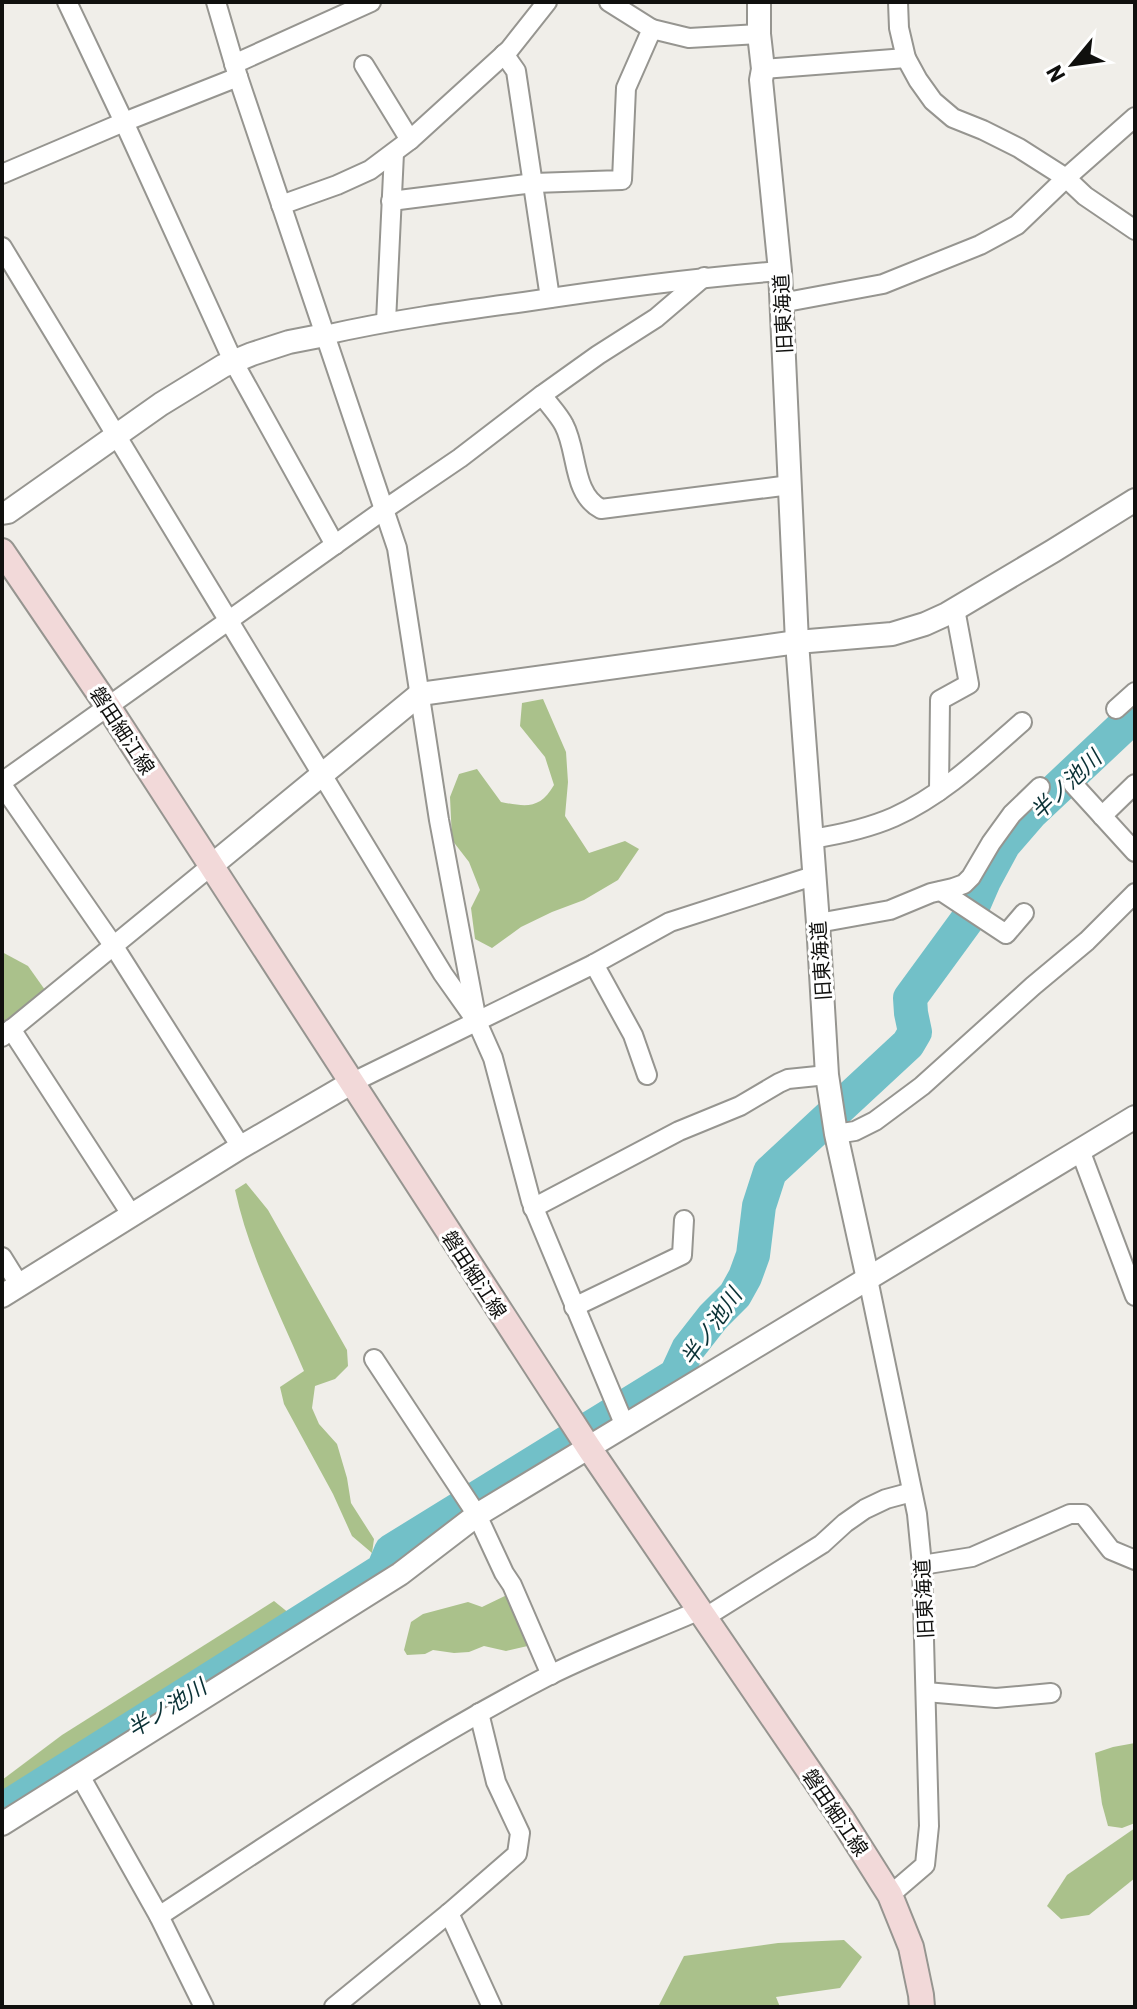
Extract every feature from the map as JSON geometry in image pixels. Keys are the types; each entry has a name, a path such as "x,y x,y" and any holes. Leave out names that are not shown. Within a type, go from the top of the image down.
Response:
{"main road":[{"name":"磐田細江線","path":"2,551 109,708 589,1448 842,1819 890,1895 911,1947 922,2007"}],"street":[{"path":"67,2 233,361 335,545"},
{"path":"216,2 236,70 397,548 439,820 477,1022"},
{"path":"2,174 236,70 371,2"},
{"path":"281,205 370,170 394,153 504,54 547,2"},
{"path":"609,2 652,29 689,38 759,34"},
{"name":"旧東海道","path":"759,2 761,80 780,271 797,642 827,1075 836,1134 917,1514 922,1565 929,1826 925,1865 890,1895"},
{"path":"898,2 899,28 906,58 933,101 953,118 1019,148 1066,178 1085,196 1135,230"},
{"path":"391,201 534,183 622,180 626,88 652,29"},
{"path":"504,54 516,71 550,298"},
{"path":"763,69 906,58"},
{"path":"364,65 410,140"},
{"path":"781,303 883,284 967,251 1017,225 1135,117"},
{"path":"386,322 394,153"},
{"path":"2,247 443,974 477,1022 493,1058 533,1208 625,1426"},
{"path":"2,513 8,512 161,404 233,361 289,342 386,322 550,298 704,277 780,271"},
{"path":"241,1147 113,945 2,783 460,458 598,355 656,318 704,277"},
{"path":"542,395 565,426 584,493 591,504 601,509 790,485"},
{"path":"131,1214 7,1033 420,694 797,642 892,634 925,624 955,609 1135,500"},
{"path":"939,791 940,700 969,684 955,609"},
{"path":"1116,709 1135,692"},
{"path":"811,839 836,835 893,817 950,784 1022,722"},
{"path":"1073,784 1135,852"},
{"path":"1102,816 1135,784"},
{"path":"818,923 890,910 931,893 964,884 1012,814 1040,787"},
{"path":"2,1257 11,1291 131,1214 351,1083 594,964 670,922 813,876"},
{"path":"941,891 1006,934 1024,913"},
{"path":"836,1134 855,1131 875,1121 914,1093 1087,941 1135,893"},
{"path":"594,964 633,1035 647,1075"},
{"path":"533,1208 679,1131 730,1110 779,1083 788,1079 827,1075"},
{"path":"2,1824 400,1574 477,1515 1135,1117"},
{"path":"1080,1150 1135,1296"},
{"path":"574,1307 682,1255 684,1220"},
{"path":"374,1359 477,1515 551,1675"},
{"path":"159,1916 368,1779 479,1713 551,1675 701,1615 822,1544 865,1509 912,1492"},
{"path":"922,1565 972,1557 1070,1514 1083,1514 1111,1550 1135,1560"},
{"path":"926,1692 996,1698 1051,1693"},
{"path":"334,2007 517,1854 520,1833 496,1782 479,1713"},
{"path":"79,1774 159,1916 204,2007"},
{"path":"449,1913 492,2007"}],"green space":[{"path":"543,699 566,752 568,782 565,816 589,853 625,841 639,849 618,880 584,900 521,927 492,948 475,939 471,908 480,890 469,862 452,840 450,797 459,774 477,769 501,802 532,804 549,793 554,785 545,757 520,726 522,703"},
{"path":"2,952 28,966 50,997 2,1036"},
{"path":"246,1183 268,1210 347,1350 348,1366 335,1379 315,1386 312,1408 319,1424 337,1444 351,1503 374,1539 372,1553 352,1536 284,1404 280,1387 304,1371 248,1237 235,1190"},
{"path":"511,1593 532,1645 506,1651 484,1646 469,1652 433,1650 425,1654 407,1655 404,1650 411,1622 423,1614 468,1602 482,1607"},
{"path":"274,1601 300,1622 303,1634 2,1832 2,1780 62,1735"},
{"path":"1135,1743 1135,1823 1122,1828 1108,1826 1095,1753"},
{"path":"1135,1828 1135,1878 1089,1915 1061,1919 1047,1906 1067,1875"},
{"path":"844,1940 862,1957 840,1988 776,1997 780,2007 658,2007 684,1956 778,1943"}],"waterway":[{"name":"半ノ池川","path":"2,1810 383,1570 391,1551 676,1375 688,1349 735,1295 745,1277 753,1255 759,1206 770,1172 908,1044 915,1032 910,998 967,920 1004,844 1030,814 1135,715"}]}
